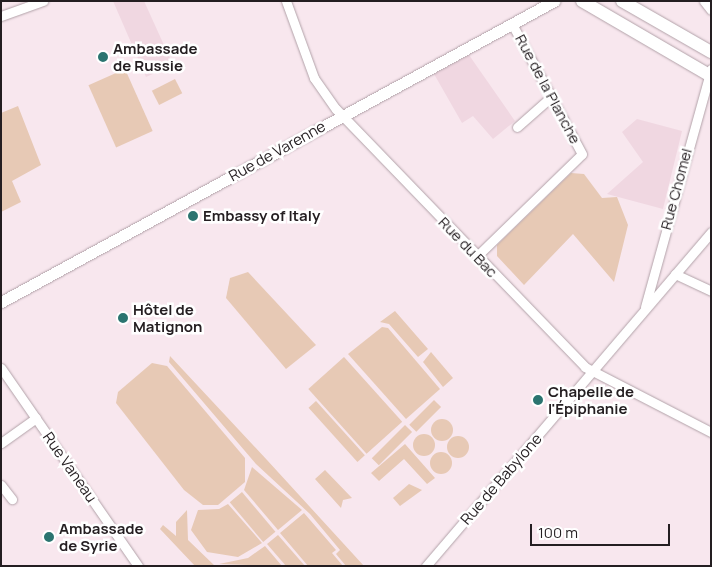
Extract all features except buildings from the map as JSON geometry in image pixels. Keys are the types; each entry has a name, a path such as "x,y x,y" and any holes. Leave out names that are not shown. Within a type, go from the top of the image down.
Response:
{"main road":[{"path":"582,1 710,73"},
{"path":"622,1 711,52"}],"street":[{"path":"1,16 43,1"},
{"name":"Rue du Bac","path":"286,1 314,78 342,115 592,373 711,432"},
{"name":"Rue de Varenne","path":"1,302 554,1"},
{"path":"704,1 711,10"},
{"name":"Rue de la Planche","path":"477,256 582,154 512,24"},
{"name":"Rue Chomel","path":"645,311 710,73"},
{"path":"517,127 552,96"},
{"name":"Rue de Babylone","path":"426,566 711,232"},
{"path":"675,274 711,290"},
{"name":"Rue Vaneau","path":"1,368 138,566"},
{"path":"1,443 36,418"},
{"path":"1,485 12,499"}],"shaded area":[{"path":"113,1 144,1 173,65 146,77"},
{"path":"469,55 515,121 493,139 473,116 462,123 434,74"},
{"path":"125,69 153,131 116,147 88,85"},
{"path":"175,79 182,93 159,105 152,91"},
{"path":"18,106 41,165 12,181 21,202 1,212 1,113"},
{"path":"637,119 682,131 663,209 607,194 643,162 622,132"},
{"path":"571,173 584,174 602,198 617,197 628,225 614,282 573,234 524,285 497,256 497,245"},
{"path":"248,272 316,345 286,369 226,298 230,278"},
{"path":"395,311 428,349 418,357 389,324 380,322"},
{"path":"382,327 388,328 440,389 406,419 348,354"},
{"path":"431,352 453,378 443,387 423,362"},
{"path":"170,356 364,566 346,566 336,554 340,550 310,514 256,464 169,362"},
{"path":"344,357 402,422 367,454 308,389"},
{"path":"152,363 167,366 245,458 245,482 218,505 203,505 184,490 116,403 118,392"},
{"path":"434,400 441,407 416,432 409,425"},
{"path":"316,401 365,455 357,462 309,408"},
{"path":"442,419 452,426 453,430 446,440 442,441 432,434 431,430 438,420"},
{"path":"405,425 412,432 379,465 372,458"},
{"path":"424,434 432,437 435,445 432,453 424,456 416,453 413,445 416,437"},
{"path":"458,436 466,439 469,447 466,455 458,458 450,455 447,447 450,439"},
{"path":"405,444 435,478 427,484 404,459 379,481 371,473"},
{"path":"441,452 449,455 452,463 449,471 441,474 433,471 430,463 433,455"},
{"path":"252,467 302,510 278,530 244,490"},
{"path":"325,470 352,498 343,500 341,508 315,479"},
{"path":"409,484 422,490 400,506 393,498"},
{"path":"242,492 275,532 263,542 230,502"},
{"path":"228,504 262,543 238,557 207,552 191,530 198,510 219,509"},
{"path":"187,510 188,540 215,566 195,566 160,529 163,525 176,536 176,522"},
{"path":"304,513 336,550 332,553 343,566 308,566 280,533"},
{"path":"278,535 305,566 286,566 267,544"},
{"path":"265,546 282,566 219,564 248,558"}],"place":[{"name":"Ambassade de Russie","path":"103,57"},
{"name":"Embassy of Italy","path":"193,216"},
{"name":"Hôtel de Matignon","path":"123,318"},
{"name":"Chapelle de l'Épiphanie","path":"538,400"},
{"name":"Ambassade de Syrie","path":"49,537"}]}
